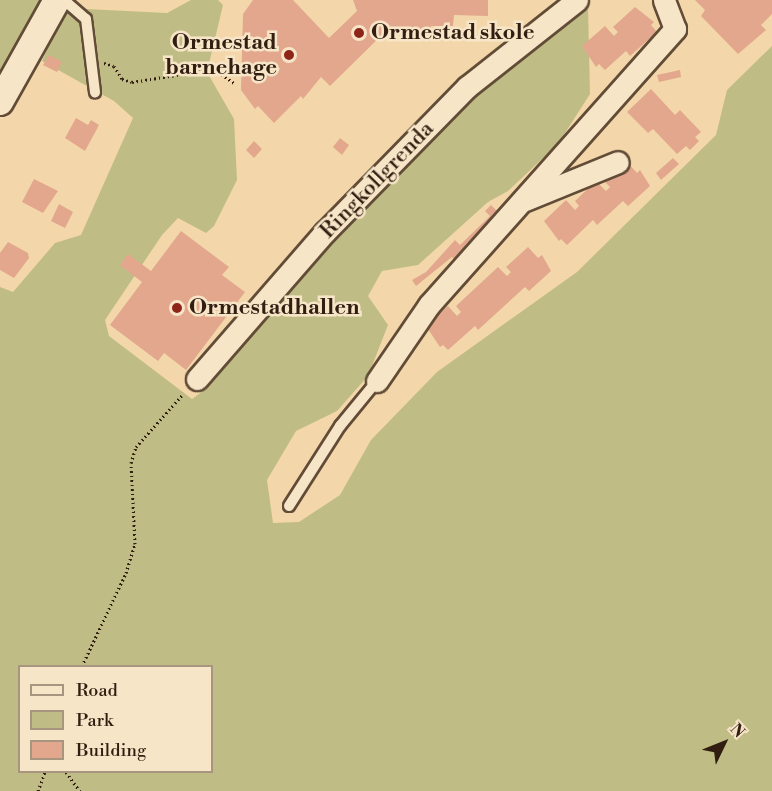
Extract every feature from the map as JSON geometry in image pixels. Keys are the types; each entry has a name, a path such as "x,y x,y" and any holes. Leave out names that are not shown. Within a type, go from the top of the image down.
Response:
{"street":[{"path":"0,102 57,0"},
{"name":"Ringkollgrenda","path":"197,379 326,232 467,87 577,0"},
{"path":"377,381 429,305 675,29 664,0"},
{"path":"524,200 618,162"}],"lane":[{"path":"64,0 86,19 95,92"},
{"path":"289,506 340,426 377,381"}],"path":[{"path":"91,64 109,63 122,79 132,82 214,69 234,83"},
{"path":"82,665 126,573 135,544 131,463 136,447 197,379"},
{"path":"38,791 44,773"},
{"path":"67,773 80,791"}],"green space":[{"path":"0,0 43,0 0,84"},
{"path":"191,0 218,0 223,5 207,72 234,119 237,180 214,226 206,233 178,218 162,235 105,320 109,336 192,399 207,388 353,214 510,58 588,6 590,94 558,144 508,191 488,202 418,265 382,271 368,296 388,325 368,376 337,411 296,431 267,480 273,523 299,522 340,495 371,440 437,372 577,272 716,135 727,90 772,46 772,791 0,791 0,287 13,292 55,243 81,235 133,118 114,101 42,61 66,8 167,13"}],"building":[{"path":"253,0 293,0 329,38 357,11 353,0 488,0 488,16 454,15 453,26 431,26 431,32 386,31 330,86 321,77 303,99 301,96 274,123 258,106 255,109 241,90 243,14"},
{"path":"695,0 772,0 772,14 761,25 766,30 738,54 701,16 705,10"},
{"path":"635,7 654,22 651,25 657,32 630,56 626,51 605,70 599,64 596,67 582,46 605,26 614,36 618,32 613,27"},
{"path":"49,55 62,62 57,72 43,65"},
{"path":"680,70 681,77 659,82 657,75"},
{"path":"651,89 675,115 680,110 701,132 695,137 699,141 690,150 686,146 677,154 653,129 648,133 627,112"},
{"path":"76,118 88,125 91,120 99,125 85,151 65,138"},
{"path":"340,138 349,145 342,155 333,147"},
{"path":"254,141 262,149 254,158 246,150"},
{"path":"673,158 679,164 661,180 656,173"},
{"path":"627,162 637,173 640,170 650,186 628,206 623,201 597,225 593,220 567,245 561,239 559,241 544,221 566,200 575,210 579,206 575,201 596,181 606,191 610,187 605,182"},
{"path":"34,179 58,191 43,213 22,202"},
{"path":"59,204 73,212 65,228 51,221"},
{"path":"491,205 501,215 455,260 452,257 416,286 412,280 426,272 455,240 460,245 490,216 485,211"},
{"name":"Ormestadhallen","path":"181,231 229,267 222,275 245,292 186,370 164,353 158,361 110,325 142,282 120,265 128,254 151,271"},
{"path":"8,242 28,253 29,258 14,278 0,270 0,253"},
{"path":"528,247 538,258 542,255 551,271 529,291 525,287 478,330 475,326 448,350 443,345 440,347 426,326 448,306 457,316 461,312 456,306 498,267 507,276 511,272 506,267"}],"place":[{"name":"Ormestad skole","path":"359,33"},
{"name":"Ormestad barnehage","path":"289,55"},
{"name":"Ormestadhallen","path":"177,308"}]}
